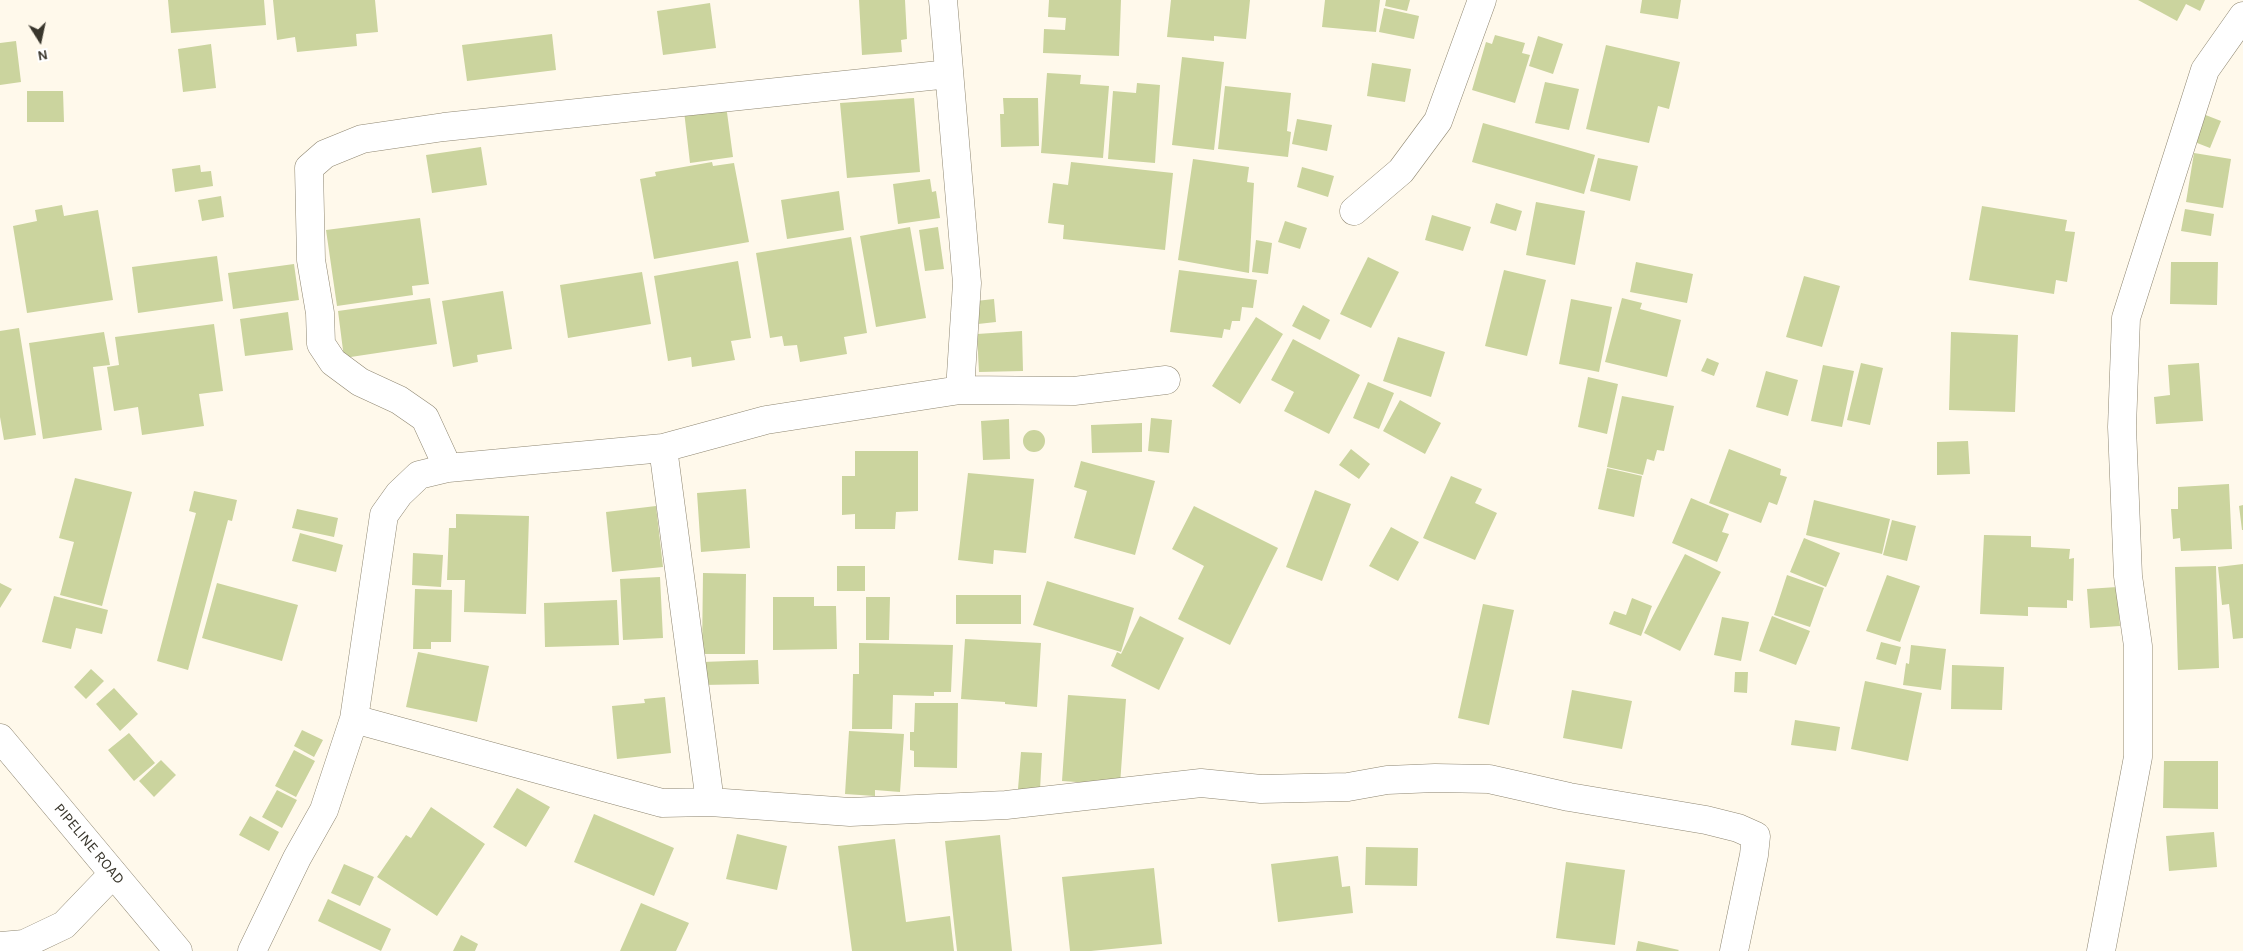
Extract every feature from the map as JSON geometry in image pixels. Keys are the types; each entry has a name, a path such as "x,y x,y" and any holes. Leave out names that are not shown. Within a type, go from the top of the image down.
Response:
{"street":[{"path":"943,0 967,284 960,390"},
{"path":"1354,211 1401,171 1438,121 1482,0"},
{"path":"2101,951 2138,757 2138,646 2128,576 2122,427 2126,318 2206,70 2243,16"},
{"path":"448,468 425,418 399,400 360,382 333,362 321,344 320,313 311,260 309,168 325,154 362,139 444,127 949,74"},
{"path":"252,951 297,858 324,810 354,719 384,515 399,494 419,475 448,468 663,448 766,420 960,390 1074,392 1166,380"},
{"path":"663,448 710,802"},
{"path":"354,719 662,803 710,802 850,812 1006,806 1201,783 1260,789 1348,787 1387,780 1426,778 1489,779 1569,796 1706,820 1738,828 1756,836 1754,855 1734,951"},
{"name":"PIPELINE ROAD","path":"0,738 178,951"},
{"path":"0,946 24,944 64,924 113,874"}],"building":[{"path":"168,0 264,0 266,25 171,33"},
{"path":"273,0 375,0 378,32 356,34 357,46 297,52 295,37 277,40"},
{"path":"859,0 905,0 907,39 901,40 902,52 862,55"},
{"path":"1049,0 1121,0 1119,56 1043,53 1044,29 1065,30 1066,18 1048,17"},
{"path":"1171,0 1250,0 1246,39 1214,36 1214,41 1167,37"},
{"path":"1325,0 1380,0 1376,32 1322,27"},
{"path":"1386,0 1410,0 1407,11 1385,6"},
{"path":"1642,0 1681,0 1678,19 1640,13"},
{"path":"2138,0 2205,0 2200,11 2186,4 2177,21"},
{"path":"710,3 716,48 663,55 657,11"},
{"path":"1384,8 1419,16 1414,39 1379,32"},
{"path":"552,34 556,70 467,81 462,45"},
{"path":"1495,35 1525,43 1522,53 1530,55 1515,103 1472,90 1486,42 1492,44"},
{"path":"1538,36 1563,44 1553,74 1529,66"},
{"path":"16,41 21,82 0,85 0,43"},
{"path":"211,44 216,88 183,92 178,49"},
{"path":"1606,45 1680,62 1669,109 1658,106 1649,143 1586,129"},
{"path":"1182,57 1224,62 1214,150 1172,145"},
{"path":"1372,63 1411,69 1405,102 1367,96"},
{"path":"1047,73 1081,75 1080,84 1109,86 1103,158 1041,153"},
{"path":"1545,82 1579,89 1569,130 1535,123"},
{"path":"1137,83 1160,85 1155,163 1108,159 1113,91 1136,93"},
{"path":"1225,86 1291,93 1287,131 1291,132 1288,157 1218,149"},
{"path":"27,91 63,91 64,122 27,122"},
{"path":"914,98 920,172 847,178 840,103"},
{"path":"1003,98 1038,98 1039,146 1001,147 1000,114 1004,114"},
{"path":"726,105 733,157 690,163 684,111"},
{"path":"2203,114 2221,121 2210,148 2192,141"},
{"path":"1297,119 1332,125 1327,151 1292,144"},
{"path":"1483,123 1595,155 1584,194 1472,162"},
{"path":"481,147 487,185 432,193 426,155"},
{"path":"2194,153 2231,159 2223,208 2186,202"},
{"path":"1598,158 1638,166 1630,201 1590,191"},
{"path":"1193,159 1249,167 1247,182 1254,183 1249,273 1178,260"},
{"path":"712,162 713,166 734,163 749,242 654,259 640,179 656,176 655,172"},
{"path":"1071,162 1173,173 1165,250 1063,239 1064,225 1048,223 1053,183 1068,185"},
{"path":"200,165 201,172 211,171 213,186 175,192 172,169"},
{"path":"1302,167 1334,176 1328,197 1297,187"},
{"path":"930,179 932,192 936,191 940,218 898,224 893,184"},
{"path":"839,191 844,230 787,239 781,200"},
{"path":"221,196 224,217 202,221 198,200"},
{"path":"1536,202 1585,211 1575,265 1526,255"},
{"path":"1496,203 1522,211 1516,231 1490,223"},
{"path":"62,205 64,216 98,210 113,300 27,313 13,226 37,221 35,210"},
{"path":"1982,206 2067,220 2065,231 2075,232 2067,282 2056,280 2054,294 1969,280"},
{"path":"2185,209 2214,214 2211,236 2181,231"},
{"path":"1432,215 1471,227 1463,251 1425,240"},
{"path":"420,218 429,284 412,286 413,295 337,306 326,230"},
{"path":"1285,221 1307,228 1300,249 1278,242"},
{"path":"910,227 926,318 876,327 860,236"},
{"path":"938,227 944,269 925,271 919,230"},
{"path":"851,237 867,333 844,337 847,354 800,362 797,345 784,346 782,336 770,338 756,253"},
{"path":"1256,240 1272,243 1268,274 1252,272"},
{"path":"217,256 223,301 138,313 132,267"},
{"path":"1368,257 1399,272 1371,328 1340,314"},
{"path":"738,261 751,338 731,341 735,360 692,367 691,357 668,361 654,276"},
{"path":"1636,262 1693,274 1687,303 1630,292"},
{"path":"2171,262 2218,262 2217,305 2170,304"},
{"path":"294,264 299,300 233,309 228,273"},
{"path":"1179,270 1257,280 1253,308 1242,307 1240,321 1232,321 1230,330 1224,329 1222,338 1170,332"},
{"path":"1504,270 1546,280 1527,356 1485,346"},
{"path":"642,272 651,324 568,338 560,285"},
{"path":"1804,276 1840,286 1822,347 1786,337"},
{"path":"503,291 512,349 477,355 478,362 453,367 442,301"},
{"path":"430,298 437,344 344,358 338,311"},
{"path":"1622,298 1642,303 1640,309 1681,320 1667,377 1605,362"},
{"path":"994,299 996,322 978,324 976,301"},
{"path":"1571,299 1612,307 1599,372 1559,364"},
{"path":"1303,305 1330,320 1320,340 1292,326"},
{"path":"288,312 293,350 245,356 240,319"},
{"path":"1256,317 1283,334 1240,404 1212,386"},
{"path":"214,324 223,391 199,394 204,426 142,435 138,407 114,411 107,367 119,365 115,337"},
{"path":"19,328 36,435 4,440 0,417 0,331"},
{"path":"1022,331 1023,371 979,372 977,334"},
{"path":"104,332 110,365 93,367 102,430 43,439 29,343"},
{"path":"1951,332 2018,335 2015,412 1949,410"},
{"path":"1398,337 1445,352 1431,397 1383,381"},
{"path":"1293,339 1360,375 1329,434 1284,411 1294,392 1271,380"},
{"path":"1707,358 1719,363 1714,376 1701,371"},
{"path":"1861,363 1883,368 1870,425 1847,420"},
{"path":"2199,363 2203,421 2156,424 2154,397 2170,395 2168,365"},
{"path":"1823,365 1854,371 1842,427 1811,421"},
{"path":"1766,371 1798,380 1788,416 1756,407"},
{"path":"1588,377 1618,384 1607,434 1578,427"},
{"path":"1368,382 1394,393 1379,429 1353,418"},
{"path":"1622,396 1674,406 1664,451 1657,450 1654,461 1647,459 1643,475 1607,467"},
{"path":"1400,400 1441,423 1425,454 1383,431"},
{"path":"1151,418 1172,420 1169,453 1148,451"},
{"path":"1009,419 1010,459 983,460 981,421"},
{"path":"1142,423 1142,452 1092,453 1091,425"},
{"path":"1034,430 1044,437 1045,441 1038,451 1034,452 1024,445 1023,441 1030,431"},
{"path":"1968,441 1970,474 1937,475 1937,442"},
{"path":"1351,449 1370,464 1359,479 1339,465"},
{"path":"1729,449 1781,469 1780,475 1787,477 1777,505 1769,502 1761,523 1709,503"},
{"path":"855,451 918,451 918,511 896,512 895,529 855,529 855,514 842,515 842,476 855,476"},
{"path":"1081,461 1155,481 1135,555 1074,538 1087,491 1074,487"},
{"path":"1607,468 1642,476 1634,517 1598,509"},
{"path":"968,473 1034,479 1026,553 994,550 993,564 958,560"},
{"path":"1451,476 1482,489 1475,503 1497,513 1475,560 1423,538"},
{"path":"75,478 132,492 102,606 60,595 74,542 59,538"},
{"path":"2229,484 2232,549 2181,551 2180,538 2173,539 2171,509 2178,509 2178,487"},
{"path":"746,489 750,548 701,552 697,493"},
{"path":"1315,490 1351,504 1322,581 1286,567"},
{"path":"194,491 237,500 232,521 228,520 188,670 157,661 196,513 189,511"},
{"path":"1691,498 1729,514 1722,532 1729,534 1717,562 1672,543"},
{"path":"1814,500 1890,519 1882,554 1806,535"},
{"path":"2243,505 2243,530 2242,530 2239,506"},
{"path":"656,506 663,567 612,572 606,512"},
{"path":"1194,506 1278,548 1230,645 1178,619 1204,566 1172,549"},
{"path":"297,509 338,518 334,537 292,528"},
{"path":"456,514 529,516 526,614 464,612 465,580 447,580 449,528 456,528"},
{"path":"1892,520 1916,526 1907,561 1883,555"},
{"path":"1391,527 1419,542 1398,581 1369,566"},
{"path":"300,533 343,545 336,572 292,561"},
{"path":"1984,535 2031,536 2031,547 2070,549 2069,559 2074,558 2073,601 2067,600 2067,608 2028,607 2028,616 1980,614"},
{"path":"1804,538 1840,553 1826,587 1790,572"},
{"path":"413,553 443,555 441,587 412,585"},
{"path":"1685,554 1721,572 1680,651 1644,633"},
{"path":"2243,564 2243,638 2233,639 2229,604 2222,605 2218,567"},
{"path":"837,566 865,566 865,591 837,591"},
{"path":"2216,566 2219,668 2178,670 2175,567"},
{"path":"703,573 746,574 745,654 702,654"},
{"path":"1787,575 1824,588 1810,627 1774,615"},
{"path":"1887,575 1920,586 1900,642 1866,631"},
{"path":"660,577 663,638 623,640 620,579"},
{"path":"1047,581 1134,608 1121,652 1033,625"},
{"path":"0,583 12,589 0,608"},
{"path":"217,583 298,605 282,661 202,638"},
{"path":"2117,587 2120,626 2090,628 2087,589"},
{"path":"415,589 452,590 451,642 431,642 431,649 413,649"},
{"path":"956,595 1021,595 1021,624 956,624"},
{"path":"54,596 108,610 102,634 76,628 71,649 42,642"},
{"path":"773,597 814,597 814,606 836,606 837,649 773,650"},
{"path":"866,597 890,597 889,640 866,640"},
{"path":"1632,598 1652,606 1641,636 1609,624 1614,611 1626,615"},
{"path":"617,600 619,645 545,647 544,603"},
{"path":"1483,604 1514,610 1489,725 1458,718"},
{"path":"1140,616 1184,638 1159,690 1111,666 1117,652 1121,654"},
{"path":"1772,616 1810,631 1796,665 1759,651"},
{"path":"1722,617 1749,622 1741,661 1714,655"},
{"path":"965,639 1041,643 1037,707 1005,704 1005,702 961,699"},
{"path":"1881,642 1901,647 1896,665 1876,659"},
{"path":"859,643 953,645 951,692 934,692 934,696 893,695 892,729 852,729 853,674 859,674"},
{"path":"1911,645 1946,649 1941,690 1903,685 1906,663 1909,664"},
{"path":"418,652 489,666 477,722 406,707"},
{"path":"758,660 759,684 702,685 702,662"},
{"path":"1952,665 2004,667 2002,710 1951,709"},
{"path":"91,669 104,681 86,699 74,687"},
{"path":"1735,672 1748,672 1747,693 1734,692"},
{"path":"1865,681 1922,693 1908,761 1851,749"},
{"path":"114,688 138,714 120,731 96,704"},
{"path":"1572,690 1632,701 1622,749 1563,738"},
{"path":"1068,695 1126,699 1120,785 1062,781"},
{"path":"665,697 671,753 617,759 612,706 645,703 644,699"},
{"path":"915,703 958,703 957,768 914,767 914,751 910,750 910,732 914,732"},
{"path":"1795,720 1840,727 1836,751 1791,745"},
{"path":"302,730 323,740 314,757 294,746"},
{"path":"849,731 904,734 900,792 875,790 875,796 845,794"},
{"path":"129,733 155,763 134,781 108,750"},
{"path":"294,750 315,761 296,797 275,786"},
{"path":"1021,752 1042,753 1040,790 1018,789"},
{"path":"161,760 176,775 154,797 139,781"},
{"path":"2164,761 2218,761 2218,809 2163,808"},
{"path":"517,788 550,807 526,847 493,827"},
{"path":"277,790 297,800 282,828 262,817"},
{"path":"431,807 485,844 437,916 377,877 406,835 411,838"},
{"path":"594,814 674,848 654,896 574,862"},
{"path":"250,816 279,832 269,851 239,835"},
{"path":"2214,832 2217,867 2169,871 2166,836"},
{"path":"737,834 787,846 777,890 726,879"},
{"path":"1000,835 1012,951 957,951 945,841"},
{"path":"895,839 906,922 950,916 954,951 852,951 838,846"},
{"path":"1366,847 1418,848 1417,886 1365,885"},
{"path":"1338,856 1342,887 1350,886 1353,913 1278,922 1271,864"},
{"path":"1566,862 1625,870 1615,945 1556,938"},
{"path":"344,864 374,877 360,906 331,893"},
{"path":"1154,868 1162,944 1091,951 1070,951 1062,877"},
{"path":"328,899 391,929 381,951 318,921"},
{"path":"641,903 689,923 676,951 620,951"},
{"path":"461,935 478,944 475,951 453,951"},
{"path":"1638,941 1679,950 1636,951"}]}
